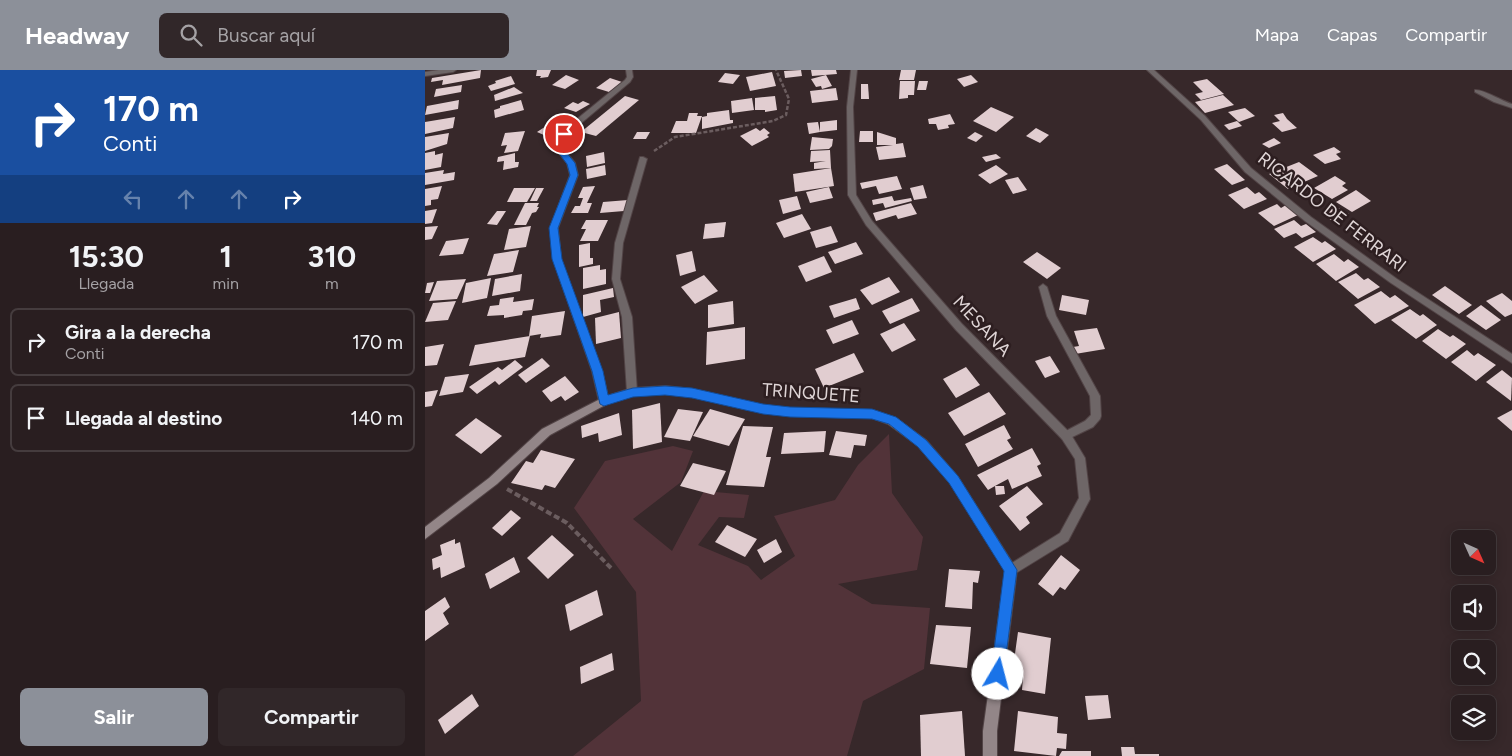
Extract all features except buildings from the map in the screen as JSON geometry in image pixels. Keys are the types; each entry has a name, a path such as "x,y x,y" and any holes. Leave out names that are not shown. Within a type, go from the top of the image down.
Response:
{"street":[{"path":"425,74 453,70"},
{"path":"604,401 597,371 557,259 554,228 574,175 571,163 558,147 564,134 628,81 630,77 629,70"},
{"name":"MESANA","path":"854,70 850,108 852,195 869,223 959,327 1066,436 1080,458 1085,499 1064,537 1011,570"},
{"name":"RICARDO DE FERRARI","path":"1150,70 1203,118 1248,170 1308,219 1394,281 1512,359"},
{"path":"1477,91 1496,101 1512,106"},
{"path":"633,392 627,317 616,279 619,243 643,159"},
{"path":"1043,287 1052,316 1095,396 1096,416 1089,424 1066,436"},
{"name":"TRINQUETE","path":"425,534 493,481 546,432 604,401 633,392 665,390 692,393 763,409 790,412 872,414 892,421 922,443 953,480 1011,570"},
{"path":"990,756 990,731 1011,570"}],"path":[{"path":"643,159 675,137 773,121 786,115 789,99 776,70"},
{"path":"493,481 567,523 611,568"}],"shaded area":[{"path":"889,434 892,493 923,537 917,570 838,584 872,604 930,608 924,669 863,701 847,756 573,756 641,701 636,592 574,508 605,461 673,446 693,451 681,482 633,519 672,551 704,491 749,495 744,518 719,517 698,545 748,566 761,580 795,556 774,516 835,500 858,465"}],"route":[{"path":"564,134 559,141 558,147 561,154 571,163 574,175 554,228 557,259 597,371 604,401 633,392 665,390 692,393 763,409 790,412 872,414 892,421 909,432 922,443 953,480 1011,570 998,674"}]}
